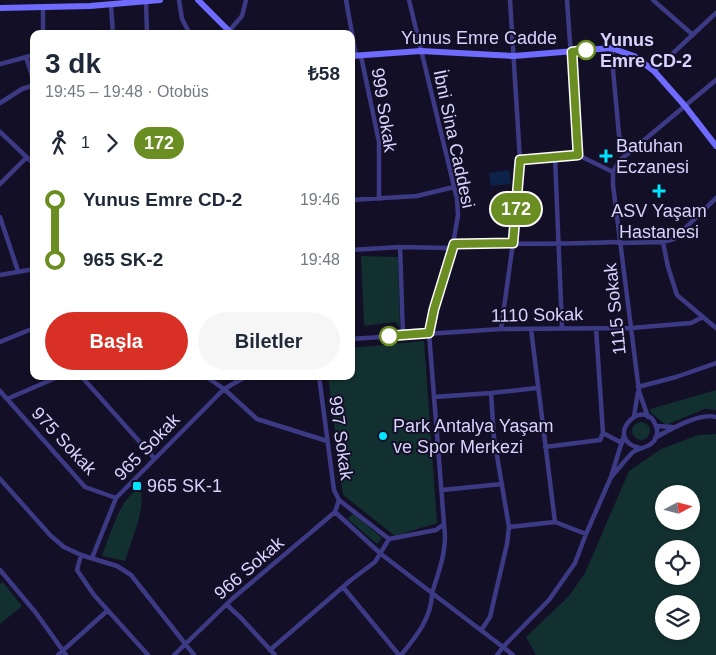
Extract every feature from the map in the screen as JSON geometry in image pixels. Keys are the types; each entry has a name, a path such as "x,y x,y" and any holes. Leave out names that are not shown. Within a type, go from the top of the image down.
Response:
{"street":[{"path":"0,8 43,8 76,3 111,5 160,0"},
{"path":"179,0 182,19 188,30"},
{"path":"198,0 225,30"},
{"path":"229,30 242,16 246,0"},
{"name":"999 Sokak","path":"346,0 351,30"},
{"name":"İbni Sina Caddesi","path":"400,655 423,626 432,602 432,593 445,547 429,333 434,309 454,244 458,215 454,187 409,0"},
{"path":"501,329 513,243 520,160 510,0"},
{"path":"567,0 578,155"},
{"path":"653,0 693,35"},
{"path":"146,1 147,30"},
{"path":"111,5 113,30"},
{"path":"43,8 43,30"},
{"path":"654,71 716,13"},
{"path":"612,48 619,135 629,152"},
{"name":"Yunus Emre Cadde","path":"356,56 421,51 514,56 612,48 634,56 654,71 685,106 716,146"},
{"path":"0,64 30,56"},
{"name":"999 Sokak","path":"356,56 378,142 379,200"},
{"path":"26,57 30,70"},
{"path":"520,160 578,155 613,172 619,161 629,152 716,80"},
{"path":"0,103 30,86"},
{"path":"0,132 30,160"},
{"path":"0,184 27,157"},
{"path":"555,157 562,328"},
{"name":"1115 Sokak","path":"613,172 638,389 648,417"},
{"path":"355,200 379,200 417,196 454,187"},
{"path":"355,250 400,247 447,248 454,244 556,243 559,245 664,242 674,239 716,198"},
{"path":"0,217 18,271"},
{"path":"664,242 668,267 677,295 716,328"},
{"path":"400,247 403,335"},
{"path":"0,275 30,270"},
{"name":"1110 Sokak","path":"429,333 501,329 631,328 691,324 703,317"},
{"path":"545,447 600,440 603,433 596,328"},
{"path":"531,329 555,522"},
{"path":"0,342 30,330"},
{"path":"355,339 429,333"},
{"path":"638,389 716,363"},
{"path":"7,399 51,380"},
{"path":"85,380 154,458"},
{"path":"211,380 257,418 327,441"},
{"name":"965 Sokak","path":"92,558 116,498 224,389 240,380"},
{"name":"997 Sokak","path":"319,380 334,490 339,500 389,539"},
{"path":"434,397 537,388"},
{"name":"1115 Sokak","path":"634,416 638,389"},
{"name":"975 Sokak","path":"0,391 85,487 116,498"},
{"path":"482,629 490,617 509,528 494,438 491,393"},
{"path":"496,655 549,600 575,563 611,477 626,424 634,416 648,417 653,420 656,426 655,439"},
{"path":"611,477 632,454 674,427 706,416 716,417"},
{"path":"656,426 674,427"},
{"path":"603,433 622,442"},
{"path":"624,435 630,444 640,448"},
{"path":"0,479 51,536 64,547 81,555 117,566 131,575 194,655"},
{"path":"442,490 502,484"},
{"path":"339,500 335,512 381,554 482,629 513,655"},
{"name":"966 Sokak","path":"174,655 186,644 190,637 226,605 335,512"},
{"path":"509,528 555,522 586,534"},
{"path":"270,650 375,562 389,539 436,530 444,524"},
{"path":"81,555 77,570 94,595 148,655"},
{"path":"1,574 36,613 64,653"},
{"path":"343,587 400,655"},
{"path":"226,605 241,618 275,655"},
{"path":"58,655 64,653 108,611"}],"green space":[{"path":"361,256 398,257 400,328 396,322 364,326"},
{"name":"Park Antalya Yaşam ve Spor Merkezi","path":"424,341 437,523 395,536 343,495 329,380 355,380 355,348"},
{"path":"716,390 716,410 705,409 666,425 651,413 650,409"},
{"path":"641,422 649,427 650,431 645,439 641,440 633,435 632,431 637,423"},
{"path":"716,434 716,655 536,655 526,637 569,596 585,573 629,471 661,449 698,435"},
{"path":"138,490 141,491 141,508 125,561 102,556 121,509 132,494"},
{"path":"353,513 382,538 377,544 348,519"},
{"path":"3,582 22,606 0,624 0,584"}],"water":[{"path":"509,170 511,184 491,186 489,173"}],"bus line":[{"name":"172","path":"389,336 429,333 434,309 454,244 513,243 520,160 578,155 572,52 586,50"}],"place":[{"name":"Yunus Emre CD-2","path":"586,50"},
{"name":"Batuhan Eczanesi","path":"606,156"},
{"name":"ASV Yaşam Hastanesi","path":"659,191"},
{"name":"Park Antalya Yaşam ve Spor Merkezi","path":"383,436"},
{"name":"965 SK-1","path":"137,486"}]}
